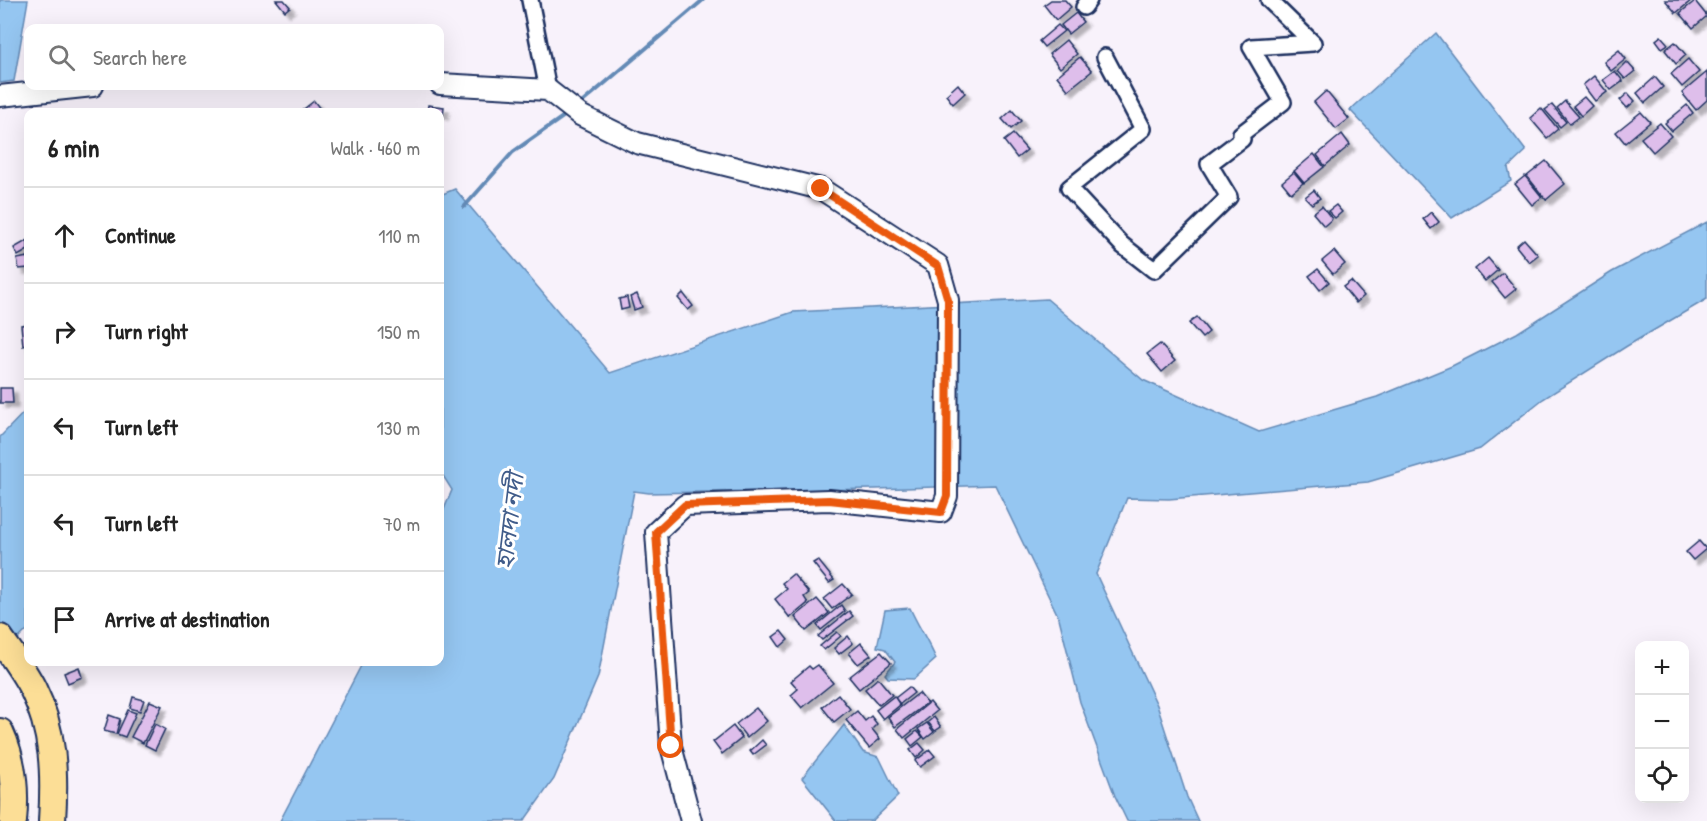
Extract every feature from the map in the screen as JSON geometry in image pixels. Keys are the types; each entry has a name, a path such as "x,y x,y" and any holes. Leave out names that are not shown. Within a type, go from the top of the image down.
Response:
{"highway":[{"path":"0,638 32,686 47,725 55,784 52,821"},
{"path":"2,735 13,776 15,803 13,821"}],"street":[{"path":"530,0 554,95"},
{"path":"1105,57 1143,129 1069,188 1122,245 1154,270 1229,197 1209,164 1242,139 1241,134 1283,102 1251,47 1313,43 1269,0"},
{"path":"444,84 554,95 580,115 636,143 821,189 938,266 948,300 947,496 941,512 829,500 685,505 656,532 671,746 691,821"},
{"path":"0,96 56,90"}],"water":[{"path":"0,0 28,0 14,81 0,83"},
{"path":"1436,33 1526,151 1508,168 1511,181 1452,218 1350,110"},
{"name":"হালদা নদী","path":"455,189 610,373 793,312 1047,299 1143,380 1259,432 1377,397 1452,366 1517,333 1612,272 1707,222 1707,299 1543,399 1480,449 1368,482 1169,499 1127,498 1096,574 1157,705 1187,797 1198,821 1127,821 1115,796 1080,702 1059,618 995,485 649,493 634,491 598,677 554,779 524,821 280,821 361,666 444,666 444,509 452,490 444,477 444,193"},
{"path":"24,412 24,633 0,657 0,437"},
{"path":"910,608 936,659 914,679 888,678 885,674 895,662 885,649 877,647 885,610"},
{"path":"844,725 863,752 879,757 898,796 872,821 836,821 802,778"}],"building":[{"path":"276,0 284,0 290,7 285,11"},
{"path":"1051,0 1065,0 1071,7 1056,20 1044,5"},
{"path":"1665,0 1692,0 1676,13"},
{"path":"1695,1 1707,16 1693,28 1680,13"},
{"path":"1076,13 1083,22 1068,34 1061,25"},
{"path":"1058,25 1064,31 1044,47 1039,41"},
{"path":"1661,36 1668,44 1662,48 1656,40"},
{"path":"1066,40 1077,54 1060,68 1049,54"},
{"path":"1675,42 1686,55 1676,64 1665,50"},
{"path":"1619,50 1626,59 1611,71 1604,62"},
{"path":"1080,57 1092,71 1068,90 1057,76"},
{"path":"1688,59 1699,72 1682,87 1671,74"},
{"path":"1627,62 1635,71 1625,79 1618,71"},
{"path":"1615,71 1623,81 1611,90 1603,80"},
{"path":"1707,72 1707,100 1696,110 1682,93"},
{"path":"1594,76 1607,92 1595,101 1583,85"},
{"path":"1655,77 1663,87 1645,103 1637,93"},
{"path":"958,84 965,93 953,104 946,95"},
{"path":"1326,91 1349,119 1336,129 1314,102"},
{"path":"1628,93 1635,101 1627,108 1620,100"},
{"path":"1584,97 1592,106 1581,116 1573,106"},
{"path":"314,101 319,108 305,108"},
{"path":"1565,101 1579,117 1570,124 1557,108"},
{"path":"428,105 444,107 444,108 428,108"},
{"path":"1552,105 1566,122 1560,127 1545,110"},
{"path":"1687,105 1693,113 1672,131 1665,123"},
{"path":"1541,108 1558,129 1547,138 1530,118"},
{"path":"1012,110 1021,121 1011,129 1002,119"},
{"path":"1641,112 1650,122 1625,143 1616,132"},
{"path":"1660,123 1671,136 1653,152 1641,138"},
{"path":"1013,134 1027,150 1017,158 1004,141"},
{"path":"1342,134 1350,145 1325,166 1317,155"},
{"path":"1314,154 1324,167 1304,183 1294,171"},
{"path":"1546,161 1565,184 1546,200 1527,176"},
{"path":"1294,172 1303,183 1291,193 1282,182"},
{"path":"1525,176 1542,197 1532,205 1515,184"},
{"path":"1314,190 1320,198 1312,204 1305,197"},
{"path":"1336,205 1342,212 1335,218 1328,211"},
{"path":"1322,206 1332,219 1324,226 1313,213"},
{"path":"1431,212 1439,222 1431,229 1423,219"},
{"path":"1524,239 1538,255 1529,262 1516,246"},
{"path":"24,242 24,252 18,256 14,248"},
{"path":"1334,251 1345,264 1333,274 1322,261"},
{"path":"24,258 24,268 19,269 17,259"},
{"path":"1488,258 1498,270 1485,281 1475,269"},
{"path":"1318,269 1329,282 1320,290 1309,276"},
{"path":"1503,273 1516,289 1505,298 1492,282"},
{"path":"1351,281 1364,296 1356,303 1343,287"},
{"path":"683,293 693,306 688,310 678,298"},
{"path":"637,294 642,307 634,310 630,297"},
{"path":"627,297 629,308 621,310 619,299"},
{"path":"1197,317 1209,332 1202,338 1189,323"},
{"path":"21,325 24,325 23,346"},
{"path":"1160,344 1175,361 1162,372 1147,354"},
{"path":"0,388 12,388 13,403 0,403"},
{"path":"1699,541 1706,549 1693,560 1686,552"},
{"path":"818,560 834,580 829,583 813,563"},
{"path":"793,574 809,593 804,597 808,603 790,618 775,599 787,589 782,583"},
{"path":"843,584 852,594 832,609 824,599"},
{"path":"817,599 829,613 806,631 795,617"},
{"path":"841,605 845,611 821,630 817,625"},
{"path":"849,611 853,616 822,640 818,636"},
{"path":"781,631 788,640 780,647 773,637"},
{"path":"837,632 841,636 824,650 820,646"},
{"path":"848,636 853,643 839,654 834,648"},
{"path":"861,643 871,655 858,664 849,653"},
{"path":"881,652 891,663 859,689 849,677"},
{"path":"818,665 833,683 802,708 791,695 798,689 791,681 809,666 812,669"},
{"path":"79,667 82,677 68,683 64,673"},
{"path":"878,678 892,695 879,705 865,689"},
{"path":"909,687 914,693 900,704 895,698"},
{"path":"919,693 927,703 895,727 888,717"},
{"path":"838,694 850,709 834,722 822,707"},
{"path":"894,696 900,705 883,719 876,710"},
{"path":"133,697 144,700 140,711 130,708"},
{"path":"150,701 162,706 143,743 131,737"},
{"path":"930,702 937,711 904,738 897,729"},
{"path":"756,708 767,721 747,738 736,724"},
{"path":"128,710 136,713 125,737 117,734"},
{"path":"857,711 865,721 871,716 877,724 872,729 880,739 869,748 846,720"},
{"path":"109,715 120,719 116,734 104,731"},
{"path":"934,717 941,727 935,731 928,722"},
{"path":"927,723 934,732 925,739 918,729"},
{"path":"155,724 165,729 155,750 145,745"},
{"path":"733,726 742,738 722,754 713,742"},
{"path":"917,731 923,737 912,746 907,739"},
{"path":"762,740 766,745 753,755 750,751"},
{"path":"919,743 925,750 916,758 910,750"},
{"path":"930,750 935,756 920,767 915,761"}],"waterway":[{"path":"578,106 703,0"},
{"path":"464,207 513,152 567,114"}],"route":[{"path":"671,746 656,532 685,505 829,500 941,512 947,496 948,300 938,266 821,189"}]}
